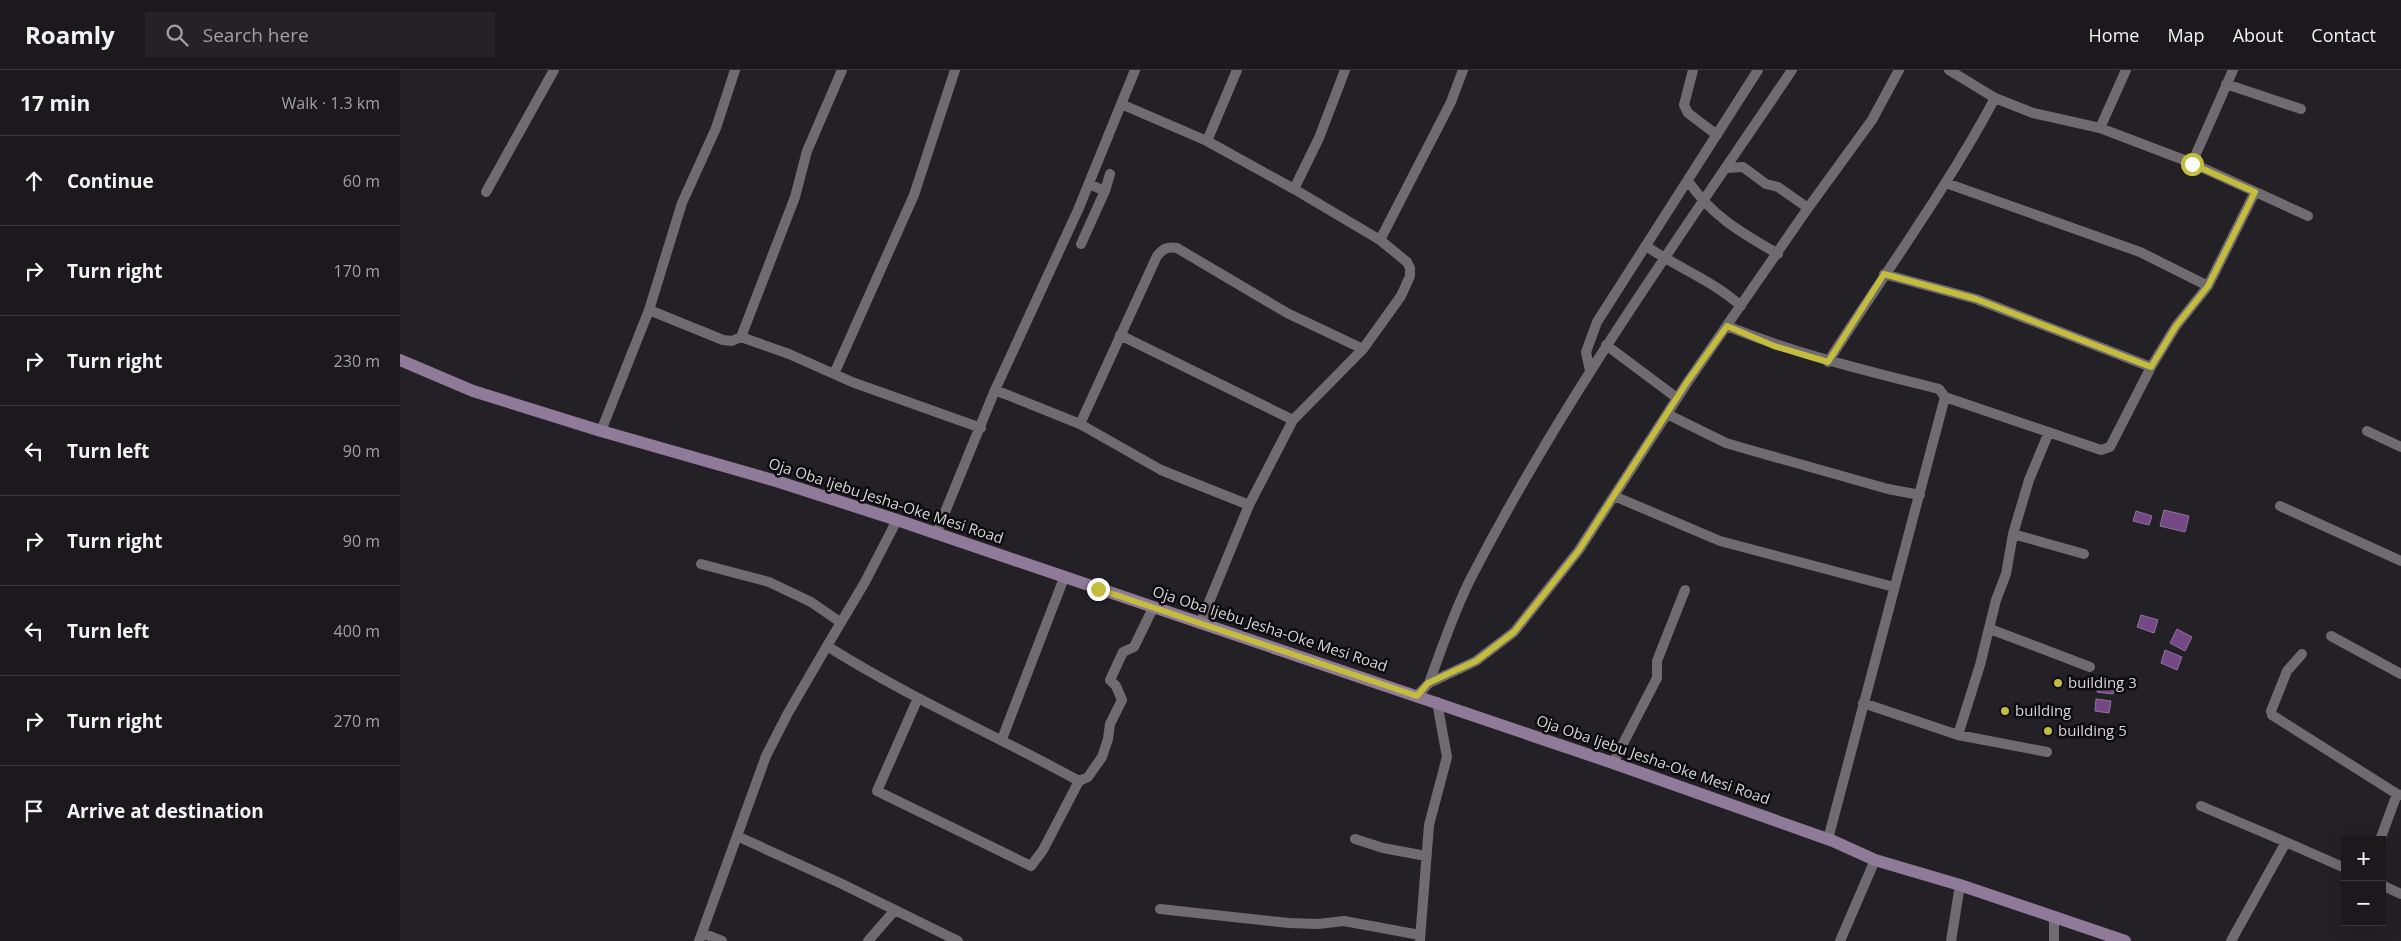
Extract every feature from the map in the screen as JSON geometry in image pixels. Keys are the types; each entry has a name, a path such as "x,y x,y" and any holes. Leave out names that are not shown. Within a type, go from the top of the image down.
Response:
{"main road":[{"name":"Oja Oba Ijebu Jesha-Oke Mesi Road","path":"400,360 473,391 600,431 776,481 897,520 1613,763 1828,839 1875,860 1960,885 2125,941"}],"street":[{"path":"486,192 554,70"},
{"path":"600,431 649,310 682,203 716,128 736,70"},
{"path":"649,310 723,340 732,341 740,337 795,197 807,152 842,70"},
{"path":"834,374 914,195 955,70"},
{"path":"936,534 995,390 1089,184 1135,70"},
{"path":"1207,141 1237,70"},
{"path":"1294,189 1318,138 1345,70"},
{"path":"1380,240 1451,102 1463,70"},
{"path":"1693,70 1684,105 1688,113 1717,135"},
{"path":"1590,371 1586,352 1590,336 1758,70"},
{"path":"1417,696 1428,683 1470,579 1533,466 1606,345 1792,70"},
{"path":"1428,683 1476,661 1514,632 1579,550 1677,398 1808,208 1872,120 1899,70"},
{"path":"1948,70 1995,98 2033,113 2100,128 2192,164 2308,216"},
{"path":"2100,128 2126,70"},
{"path":"2192,164 2233,70"},
{"path":"2226,84 2301,109"},
{"path":"1828,362 1884,274 1946,183 1995,98"},
{"path":"1122,104 1207,141 1294,189 1380,240 1407,262 1410,276 1401,296 1363,349 1293,420 1249,504 1200,624"},
{"path":"1726,168 1743,167 1766,184 1778,187 1808,208"},
{"path":"1081,244 1105,191 1110,174"},
{"path":"1688,181 1703,202 1734,228 1778,254"},
{"path":"1946,183 2063,223 2140,252 2208,286"},
{"path":"1089,184 1105,191"},
{"path":"1727,326 1774,346 1828,362 1939,389 1945,396 2101,450 2106,449 2110,447 2151,367 2181,319 2208,286 2255,192"},
{"path":"1080,424 1157,256 1162,250 1170,246 1177,248 1287,313 1363,349"},
{"path":"1646,246 1664,259 1724,290 1741,306"},
{"path":"1884,274 1976,299 2151,367"},
{"path":"1120,335 1293,420"},
{"path":"740,337 852,382 981,428"},
{"path":"1606,345 1677,398"},
{"path":"995,390 1080,424 1161,470 1249,504"},
{"path":"1828,839 1863,703 1881,645 1894,587 1945,396"},
{"path":"1667,414 1743,448 1888,489 1920,495"},
{"path":"2367,431 2401,447"},
{"path":"1958,735 1990,629 1996,600 2006,574 2013,534 2029,480 2048,432"},
{"path":"1614,496 1720,541 1894,587"},
{"path":"2280,506 2401,561"},
{"path":"722,941 701,937 766,756 788,713 865,582 897,520"},
{"path":"2013,534 2084,554"},
{"path":"701,564 769,582 811,602 840,622"},
{"path":"1002,739 1064,578"},
{"path":"1613,763 1657,678 1657,661 1686,590"},
{"path":"918,698 878,791 1031,866 1043,850 1079,781 1088,777 1102,757 1108,739 1110,724 1122,700 1116,686 1110,680 1123,652 1134,648 1154,608"},
{"path":"1990,629 2090,667"},
{"path":"2331,636 2401,674"},
{"path":"827,646 872,674 1002,739 1079,781"},
{"path":"2302,654 2287,671 2271,711 2272,715 2399,794 2382,836"},
{"path":"1160,909 1289,923 1318,924 1344,921 1420,938 1431,812 1445,771 1447,757 1437,702"},
{"path":"1863,703 1958,735 2047,752"},
{"path":"2200,806 2341,866"},
{"path":"737,836 958,941"},
{"path":"1355,839 1383,848 1426,856"},
{"path":"2231,941 2286,842"},
{"path":"1840,941 1875,860"},
{"path":"1951,941 1960,885"},
{"path":"2386,887 2401,894"},
{"path":"868,941 895,910"},
{"path":"2054,917 2054,941"}],"shaded area":[{"path":"2164,510 2189,516 2185,532 2160,526"},
{"path":"2136,511 2152,516 2149,525 2133,521"},
{"path":"2141,615 2158,620 2154,633 2137,627"},
{"path":"2177,629 2192,637 2185,651 2170,643"},
{"path":"2165,650 2182,657 2177,670 2161,663"},
{"path":"2099,680 2115,682 2113,694 2097,692"},
{"path":"2096,699 2111,701 2109,713 2095,711"}],"place":[{"name":"building 3","path":"2058,683"},
{"name":"building","path":"2005,711"},
{"name":"building 5","path":"2048,731"}],"route":[{"path":"1098,589 1417,696 1428,683 1476,661 1514,632 1579,550 1687,382 1727,326 1774,346 1828,362 1884,274 1976,299 2151,367 2176,326 2208,286 2255,192 2192,164"}]}
